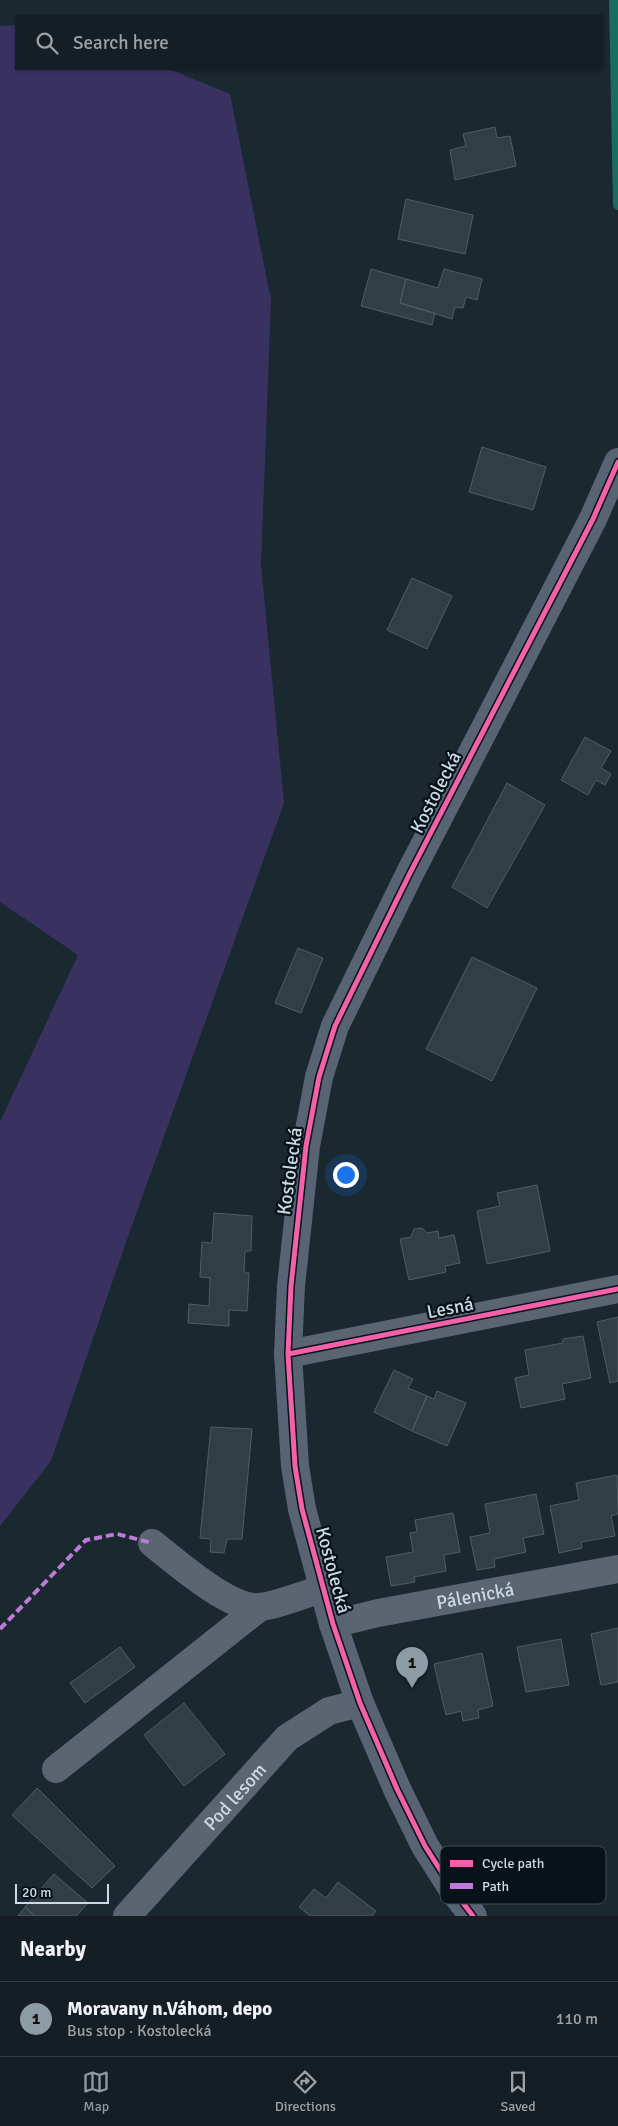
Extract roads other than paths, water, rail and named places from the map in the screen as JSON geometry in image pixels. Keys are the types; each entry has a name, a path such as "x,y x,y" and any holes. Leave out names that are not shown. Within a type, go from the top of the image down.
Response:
{"main road":[{"name":"Kostolecká","path":"440,1870 425,1846 397,1789 360,1703 333,1624 302,1509 295,1466 288,1354 291,1286 306,1146 319,1077 335,1026 410,873 593,519 618,462"},
{"name":"Kostolecká","path":"464,1904 473,1916"}],"street":[{"name":"Lesná","path":"288,1354 618,1289"},
{"path":"152,1543 200,1580 241,1606 260,1607 323,1588"},
{"name":"Pálenická","path":"333,1624 378,1612 618,1569"},
{"path":"56,1769 260,1607"},
{"name":"Pod lesom","path":"127,1916 287,1738 328,1711 360,1703"}],"waterway":[{"path":"614,0 618,205"}],"place":[{"name":"Moravany n.Váhom, depo","path":"412,1688"}]}
